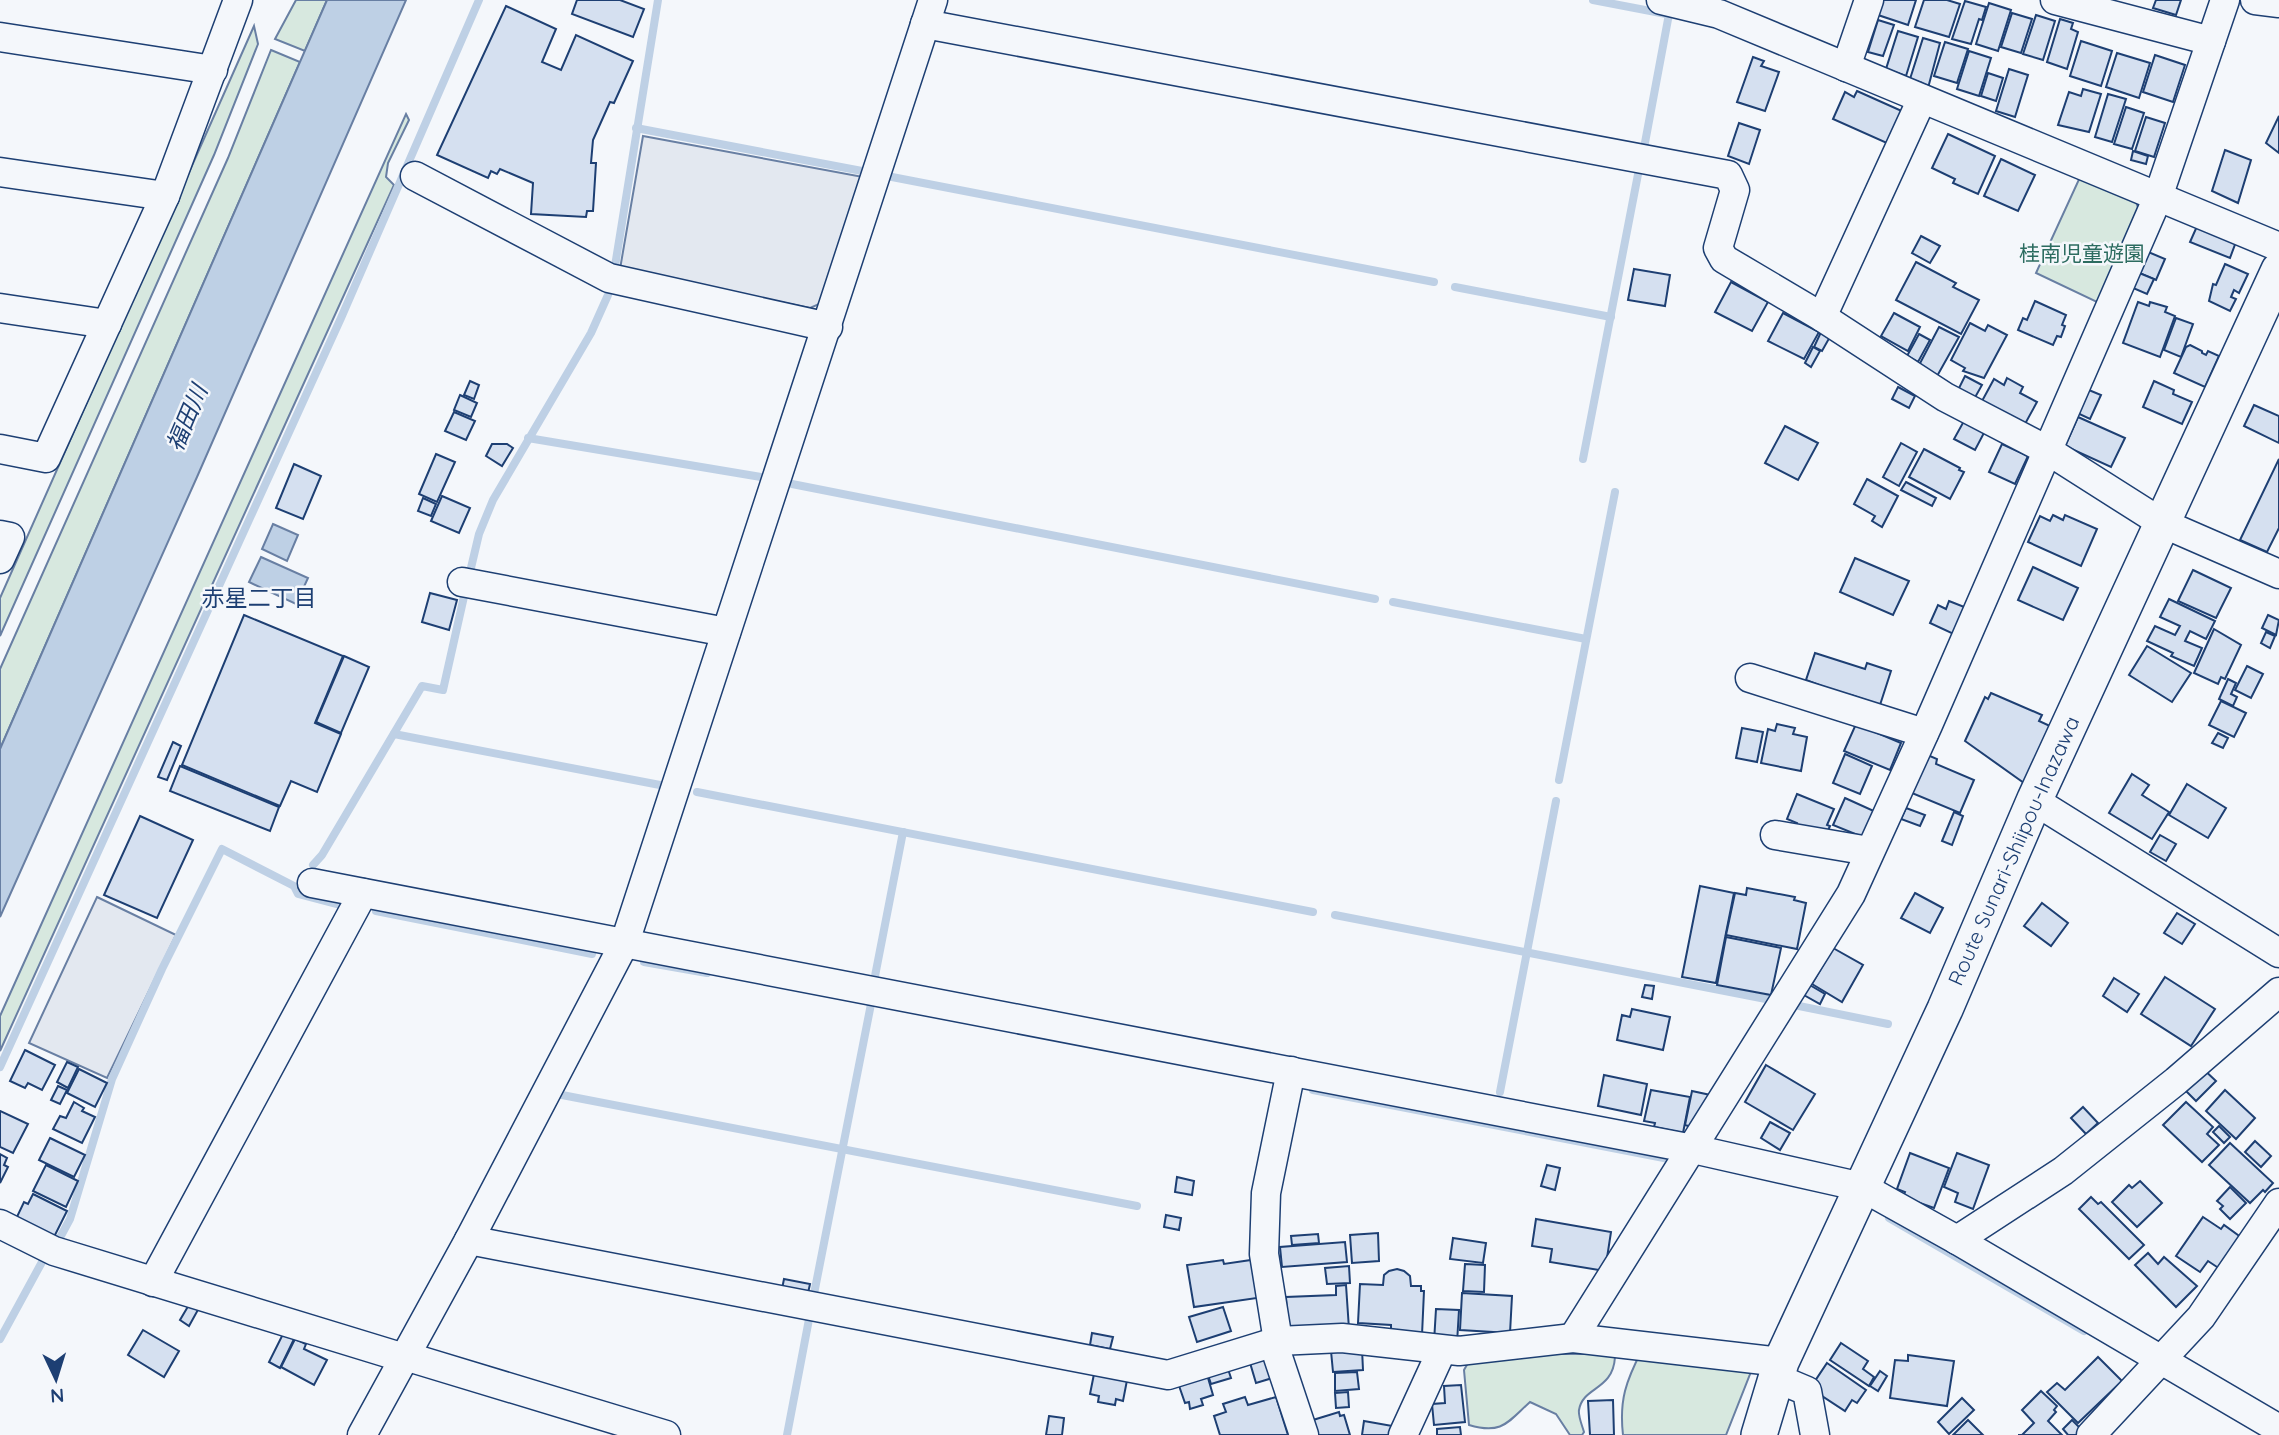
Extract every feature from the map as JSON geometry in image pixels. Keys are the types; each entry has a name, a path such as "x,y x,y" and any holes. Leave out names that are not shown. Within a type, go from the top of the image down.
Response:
{"main road":[{"name":"Route Sunari-Shiipou-Inazawa","path":"1759,1435 1778,1370 1945,1009 2035,801 2279,270"}],"street":[{"path":"0,449 46,458 165,196 239,0"},
{"path":"1846,67 1869,0"},
{"path":"2055,0 2211,41"},
{"path":"1573,1338 1851,894 2158,197 2225,0"},
{"path":"2255,0 2279,3"},
{"path":"1661,1 1719,14 2279,247"},
{"path":"362,1435 469,1240 625,942 929,12 1728,175 1735,190 1718,248 1724,259 1822,317 1945,397 2047,450 2162,523 2279,573"},
{"path":"0,37 212,70"},
{"path":"1822,317 1922,99"},
{"path":"0,172 165,196"},
{"path":"415,176 609,278 828,327"},
{"path":"0,308 107,324"},
{"path":"0,535 10,537 0,559"},
{"path":"462,583 726,632"},
{"path":"1750,678 1924,733"},
{"path":"2035,801 2279,953"},
{"path":"1775,835 1869,851"},
{"path":"312,883 1693,1149 1862,1187 2279,1429"},
{"path":"153,1282 363,893"},
{"path":"1957,1240 2063,1171 2176,1081 2279,992"},
{"path":"1292,1071 1266,1193 1264,1254 1276,1341 1304,1435"},
{"path":"2091,1435 2201,1317 2279,1203"},
{"path":"0,1224 54,1251 666,1435"},
{"path":"469,1240 1168,1375 1276,1341 1342,1338 1459,1351 1573,1338 1778,1370 1807,1391 1815,1435"},
{"path":"1403,1435 1442,1350"}],"green space":[{"path":"296,0 327,0 305,51 275,39"},
{"path":"254,26 258,44 214,155 0,636 0,598"},
{"path":"271,50 300,62 0,749 0,669 228,158"},
{"path":"406,114 409,120 388,163 386,177 394,185 0,1051 0,1016"},
{"name":"桂南児童遊園","path":"2081,175 2134,197 2139,210 2099,303 2036,273"},
{"path":"1642,1350 1754,1364 1726,1435 1623,1435 1625,1391"},
{"path":"1543,1354 1606,1354 1615,1357 1609,1376 1582,1402 1579,1412 1584,1432 1582,1435 1570,1435 1556,1414 1530,1402 1504,1425 1480,1428 1469,1425 1464,1370 1468,1363"}],"shaded area":[{"path":"643,136 863,177 824,302 810,308 620,269"},
{"path":"97,897 176,935 107,1078 29,1043"}],"water":[{"name":"福田川","path":"327,0 406,0 0,917 0,749"},
{"path":"273,524 298,535 287,561 262,549"},
{"path":"261,557 308,578 296,604 249,582"}],"building":[{"path":"577,0 620,0 644,9 633,37 572,14"},
{"path":"1880,0 1916,0 1908,25 1875,14"},
{"path":"1924,0 1947,0 1960,4 1949,37 1915,27"},
{"path":"2156,0 2181,0 2176,15 2153,8"},
{"path":"1965,1 1986,7 1971,44 1952,39"},
{"path":"1989,3 2011,10 1998,51 1976,44"},
{"path":"506,6 556,29 542,62 561,70 576,35 633,61 593,140 591,163 596,163 593,211 587,211 586,217 531,214 533,183 500,169 497,174 491,171 488,178 437,155"},
{"path":"2012,13 2032,19 2021,53 2001,47"},
{"path":"2036,15 2055,21 2043,60 2023,54"},
{"path":"2060,19 2073,23 2071,29 2078,32 2067,69 2047,62"},
{"path":"1878,20 1894,25 1883,56 1868,52"},
{"path":"1898,31 1918,37 1906,76 1886,69"},
{"path":"1923,38 1940,43 1928,88 1910,79"},
{"path":"2081,41 2112,51 2101,86 2070,76"},
{"path":"1945,42 1968,49 1957,83 1934,76"},
{"path":"1969,51 1991,58 1979,96 1957,89"},
{"path":"2117,53 2150,63 2139,98 2106,87"},
{"path":"2155,55 2185,65 2173,102 2143,92"},
{"path":"1753,57 1764,61 1761,66 1779,72 1765,111 1737,102"},
{"path":"2009,69 2028,75 2015,117 1996,111"},
{"path":"1988,73 2003,78 1996,101 1981,96"},
{"path":"2083,89 2101,94 2089,132 2058,125 2069,92 2081,96"},
{"path":"1857,91 1904,112 1889,144 1833,119 1845,92 1854,97"},
{"path":"2108,94 2126,99 2112,142 2095,137"},
{"path":"2126,107 2144,113 2132,149 2114,144"},
{"path":"2279,116 2279,153 2266,143"},
{"path":"2146,117 2165,123 2154,157 2135,151"},
{"path":"1739,123 1760,130 1749,164 1728,156"},
{"path":"1948,134 1995,156 1978,194 1953,183 1955,179 1932,168"},
{"path":"2225,150 2251,160 2238,203 2212,191"},
{"path":"2133,151 2148,156 2146,164 2131,160"},
{"path":"2001,159 2035,175 2018,211 1984,196"},
{"path":"2198,224 2237,239 2230,258 2190,242"},
{"path":"1921,236 1940,246 1930,263 1912,253"},
{"path":"2141,249 2165,259 2156,280 2132,270"},
{"path":"1916,262 1956,283 1953,287 1979,300 1961,334 1896,300"},
{"path":"2225,264 2248,274 2239,293 2234,290 2231,297 2236,299 2230,311 2209,301 2213,284 2216,285"},
{"path":"1634,269 1670,275 1665,306 1628,300"},
{"path":"2132,270 2154,279 2147,294 2126,285"},
{"path":"1731,282 1768,302 1752,331 1715,312"},
{"path":"2035,301 2066,315 2061,337 2057,336 2053,345 2018,330 2023,318 2027,320"},
{"path":"2138,302 2167,307 2165,312 2175,316 2160,357 2123,343"},
{"path":"1783,313 1819,332 1804,359 1768,341"},
{"path":"1894,313 1920,327 1908,351 1881,336"},
{"path":"2176,318 2193,324 2181,357 2164,350"},
{"path":"1970,323 1985,331 1988,325 2007,335 1984,378 1963,371 1965,368 1951,360"},
{"path":"1939,327 1959,337 1936,378 1917,369"},
{"path":"1822,330 1831,335 1822,351 1814,347"},
{"path":"1919,334 1930,340 1918,362 1907,356"},
{"path":"2190,345 2206,355 2208,351 2219,356 2205,387 2174,373 2186,347"},
{"path":"1813,347 1820,351 1811,367 1805,363"},
{"path":"1965,376 1982,385 1973,401 1957,392"},
{"path":"2007,378 2023,387 2020,393 2037,402 2025,424 1982,401 1994,379 2004,385"},
{"path":"470,381 479,385 474,399 464,395"},
{"path":"2154,381 2174,390 2173,394 2192,402 2182,424 2143,407"},
{"path":"1898,387 1915,396 1909,408 1892,399"},
{"path":"2084,388 2101,395 2090,419 2073,411"},
{"path":"460,395 477,403 471,417 454,410"},
{"path":"2254,405 2279,416 2279,443 2244,426"},
{"path":"454,412 475,421 466,440 445,431"},
{"path":"2078,417 2125,438 2111,467 2065,446"},
{"path":"1964,421 1985,431 1975,450 1954,439"},
{"path":"1785,426 1818,443 1798,480 1765,463"},
{"path":"1901,443 1917,452 1899,486 1883,477"},
{"path":"492,444 507,444 513,448 502,466 486,456"},
{"path":"2002,444 2028,456 2015,484 1989,472"},
{"path":"1924,449 1964,472 1950,499 1909,477"},
{"path":"436,454 455,462 437,502 419,494"},
{"path":"2279,459 2279,528 2267,552 2240,540"},
{"path":"294,464 321,476 303,519 276,508"},
{"path":"1867,479 1898,496 1882,527 1872,521 1875,516 1854,504"},
{"path":"1906,482 1936,498 1932,506 1901,490"},
{"path":"442,496 470,508 459,533 431,521"},
{"path":"423,498 436,504 431,516 418,511"},
{"path":"2053,515 2063,520 2065,515 2097,529 2081,566 2028,542 2040,516 2050,521"},
{"path":"1855,558 1909,581 1893,615 1840,592"},
{"path":"2033,567 2078,588 2063,620 2018,600"},
{"path":"2193,570 2231,588 2216,618 2178,601"},
{"path":"430,593 457,600 449,630 422,622"},
{"path":"2169,599 2215,621 2206,639 2190,631 2185,641 2202,648 2194,666 2147,641 2155,626 2175,635 2180,626 2160,617"},
{"path":"1949,601 1972,610 1960,637 1930,623 1938,605 1946,609"},
{"path":"244,615 343,656 315,723 341,734 317,792 291,781 280,806 182,765"},
{"path":"2268,615 2279,620 2276,635 2262,628"},
{"path":"2214,629 2241,645 2225,679 2221,677 2218,684 2194,673"},
{"path":"2266,632 2275,636 2270,648 2261,643"},
{"path":"2147,646 2191,673 2172,702 2129,675"},
{"path":"1815,653 1865,669 1867,663 1891,671 1880,705 1806,680"},
{"path":"344,656 369,667 341,733 316,722"},
{"path":"2247,666 2263,674 2251,698 2235,690"},
{"path":"2228,679 2236,683 2231,694 2237,697 2233,706 2219,699"},
{"path":"1991,693 2042,715 2039,721 2050,726 2024,783 1965,741 1985,697 1988,699"},
{"path":"2221,701 2246,713 2234,737 2209,725"},
{"path":"1777,724 1795,728 1793,734 1807,737 1801,771 1761,763 1768,729 1775,731"},
{"path":"1856,724 1901,743 1890,770 1844,751"},
{"path":"1742,728 1763,732 1757,762 1736,758"},
{"path":"2218,733 2228,738 2223,748 2212,743"},
{"path":"173,742 181,746 167,780 158,777"},
{"path":"1923,753 1937,759 1936,764 1974,780 1960,813 1907,791"},
{"path":"1845,754 1872,766 1860,794 1833,783"},
{"path":"180,766 279,807 270,831 170,791"},
{"path":"2132,774 2149,785 2142,795 2169,812 2152,839 2109,813"},
{"path":"2187,784 2226,808 2208,838 2169,815"},
{"path":"1797,794 1834,809 1826,835 1796,826 1797,823 1787,819"},
{"path":"1845,798 1876,812 1865,838 1833,825"},
{"path":"1906,808 1925,815 1920,826 1901,819"},
{"path":"1954,812 1963,816 1952,845 1942,841"},
{"path":"140,816 193,840 157,918 104,895"},
{"path":"2160,835 2176,844 2166,861 2150,852"},
{"path":"1700,886 1734,893 1716,983 1682,977"},
{"path":"1747,888 1795,897 1794,900 1806,903 1797,949 1726,935 1735,893 1746,895"},
{"path":"1915,893 1943,908 1930,933 1901,918"},
{"path":"2042,903 2068,923 2051,946 2024,926"},
{"path":"2177,913 2195,924 2182,944 2164,933"},
{"path":"1726,937 1781,948 1771,995 1717,985"},
{"path":"1833,948 1863,965 1842,1002 1812,984"},
{"path":"2165,977 2215,1009 2191,1046 2141,1014"},
{"path":"2114,978 2139,994 2127,1012 2103,996"},
{"path":"1808,984 1825,994 1820,1004 1802,994"},
{"path":"1645,985 1654,986 1652,999 1642,997"},
{"path":"1632,1009 1670,1017 1663,1050 1617,1040 1622,1015 1630,1017"},
{"path":"25,1050 55,1065 42,1090 28,1083 25,1088 10,1081"},
{"path":"67,1062 78,1067 68,1088 57,1082"},
{"path":"1766,1065 1815,1094 1793,1130 1745,1102"},
{"path":"2200,1066 2216,1081 2196,1101 2181,1086"},
{"path":"79,1069 107,1083 95,1107 67,1093"},
{"path":"1604,1075 1647,1084 1641,1115 1598,1106"},
{"path":"58,1086 67,1090 60,1104 51,1100"},
{"path":"1651,1090 1690,1097 1683,1133 1654,1127 1655,1123 1644,1121"},
{"path":"2225,1090 2255,1118 2236,1139 2206,1111"},
{"path":"1692,1091 1715,1096 1695,1128 1685,1125"},
{"path":"74,1102 84,1108 82,1111 95,1117 82,1143 53,1129 60,1116 66,1118"},
{"path":"2186,1102 2213,1127 2207,1134 2219,1145 2202,1162 2163,1125"},
{"path":"2083,1107 2098,1123 2086,1134 2071,1118"},
{"path":"0,1111 28,1124 13,1153 0,1147"},
{"path":"1770,1122 1790,1133 1780,1150 1761,1138"},
{"path":"2219,1126 2230,1137 2224,1143 2213,1132"},
{"path":"50,1138 85,1155 74,1177 39,1160"},
{"path":"2255,1141 2271,1156 2261,1167 2245,1152"},
{"path":"2230,1143 2273,1183 2250,1203 2209,1165"},
{"path":"1910,1153 1949,1168 1934,1208 1903,1197 1905,1192 1897,1189"},
{"path":"1957,1153 1989,1165 1973,1209 1955,1202 1958,1193 1944,1187"},
{"path":"0,1154 7,1158 4,1165 8,1167 0,1183"},
{"path":"46,1165 78,1181 66,1207 33,1191"},
{"path":"1547,1165 1560,1168 1555,1190 1541,1186"},
{"path":"1177,1177 1194,1181 1192,1195 1175,1192"},
{"path":"2140,1181 2162,1203 2137,1227 2112,1202 2129,1185 2132,1188"},
{"path":"2230,1187 2246,1203 2230,1219 2220,1209 2223,1206 2217,1201"},
{"path":"33,1194 67,1211 53,1239 15,1221 24,1202 28,1204"},
{"path":"2091,1197 2098,1204 2101,1202 2144,1245 2129,1259 2079,1209"},
{"path":"1166,1215 1181,1218 1179,1230 1164,1227"},
{"path":"2203,1217 2221,1229 2224,1225 2242,1238 2220,1269 2208,1261 2200,1272 2176,1256"},
{"path":"1536,1219 1611,1232 1605,1271 1550,1262 1552,1249 1532,1246"},
{"path":"1378,1233 1379,1261 1352,1263 1350,1235"},
{"path":"1318,1234 1319,1243 1292,1245 1291,1236"},
{"path":"1453,1238 1486,1243 1483,1263 1450,1259"},
{"path":"1345,1242 1347,1262 1282,1267 1280,1247"},
{"path":"2148,1253 2158,1264 2164,1257 2197,1286 2176,1307 2135,1265"},
{"path":"1258,1259 1264,1297 1194,1307 1187,1265 1223,1260 1224,1264"},
{"path":"1465,1264 1485,1265 1484,1292 1463,1291"},
{"path":"1349,1266 1350,1283 1327,1284 1325,1268"},
{"path":"1397,1269 1410,1276 1411,1286 1421,1286 1421,1291 1424,1291 1422,1335 1391,1330 1391,1325 1358,1323 1360,1284 1383,1285 1384,1275"},
{"path":"784,1279 810,1284 808,1293 782,1289"},
{"path":"1346,1285 1349,1329 1288,1334 1286,1297 1336,1295 1336,1286"},
{"path":"1462,1293 1512,1296 1510,1333 1460,1330"},
{"path":"190,1303 199,1308 189,1326 180,1320"},
{"path":"1223,1307 1231,1331 1197,1342 1189,1317"},
{"path":"1436,1309 1459,1310 1457,1343 1434,1342"},
{"path":"143,1330 179,1351 164,1377 128,1355"},
{"path":"284,1332 295,1337 280,1368 269,1362"},
{"path":"1092,1333 1113,1337 1110,1349 1090,1345"},
{"path":"295,1339 306,1344 304,1349 327,1360 314,1385 281,1367"},
{"path":"1841,1343 1868,1361 1863,1369 1874,1377 1869,1386 1830,1360"},
{"path":"1270,1348 1279,1376 1256,1383 1248,1356"},
{"path":"1362,1349 1363,1370 1333,1372 1331,1351"},
{"path":"1908,1355 1954,1361 1947,1406 1890,1398 1895,1360 1908,1361"},
{"path":"2098,1357 2122,1381 2078,1423 2047,1392 2057,1383 2065,1390"},
{"path":"1226,1363 1231,1378 1211,1384 1206,1369"},
{"path":"1827,1363 1866,1390 1857,1403 1852,1400 1845,1411 1816,1392 1813,1384"},
{"path":"1095,1369 1128,1375 1123,1401 1116,1399 1115,1405 1098,1402 1099,1396 1090,1394"},
{"path":"1206,1371 1213,1395 1201,1399 1203,1405 1190,1409 1189,1402 1185,1403 1177,1380"},
{"path":"1880,1371 1887,1376 1878,1391 1870,1386"},
{"path":"1357,1372 1359,1389 1335,1391 1335,1373"},
{"path":"1461,1385 1465,1422 1434,1425 1432,1404 1445,1403 1444,1386"},
{"path":"2041,1391 2057,1406 2054,1410 2056,1412 2048,1421 2062,1435 2022,1435 2034,1423 2022,1410"},
{"path":"1348,1392 1349,1407 1336,1408 1335,1393"},
{"path":"1245,1397 1248,1405 1276,1397 1288,1435 1220,1435 1214,1416 1226,1412 1223,1404"},
{"path":"1962,1398 1974,1410 1949,1434 1938,1422"},
{"path":"1613,1400 1614,1435 1590,1435 1588,1401"},
{"path":"1339,1412 1340,1416 1344,1415 1350,1435 1318,1435 1313,1420"},
{"path":"1049,1416 1064,1418 1062,1435 1046,1435"},
{"path":"1968,1420 1983,1435 1953,1435"},
{"path":"2072,1420 2082,1430 2077,1435 2068,1435 2063,1429"},
{"path":"1364,1421 1398,1427 1395,1435 1362,1435"},
{"path":"1460,1427 1461,1435 1437,1435 1437,1429"}],"waterway":[{"path":"0,1067 341,318 479,0"},
{"path":"615,266 658,0"},
{"path":"1593,0 1666,14"},
{"path":"1644,148 1669,14"},
{"path":"636,128 862,171"},
{"path":"1583,459 1640,164"},
{"path":"892,177 1434,282"},
{"path":"1455,287 1611,317"},
{"path":"470,572 479,534 493,500 591,333 608,295"},
{"path":"528,438 761,477"},
{"path":"792,484 1375,599"},
{"path":"1559,780 1615,492"},
{"path":"313,865 322,855 422,686 443,690 465,592"},
{"path":"1393,602 1586,639"},
{"path":"394,734 660,785"},
{"path":"697,792 1313,912"},
{"path":"1500,1092 1556,801"},
{"path":"875,976 903,832"},
{"path":"56,1245 70,1219 112,1079 162,969 222,849 294,886 298,894 340,905"},
{"path":"376,911 592,954"},
{"path":"1335,915 1771,1000"},
{"path":"644,962 707,973"},
{"path":"813,1299 871,1004"},
{"path":"1794,1005 1888,1024"},
{"path":"1313,1090 1669,1159"},
{"path":"562,1095 1137,1206"},
{"path":"1889,1218 2084,1331"},
{"path":"0,1339 42,1262"},
{"path":"787,1435 810,1314"}],"district":[{"name":"赤星二丁目","path":"259,598"}]}
